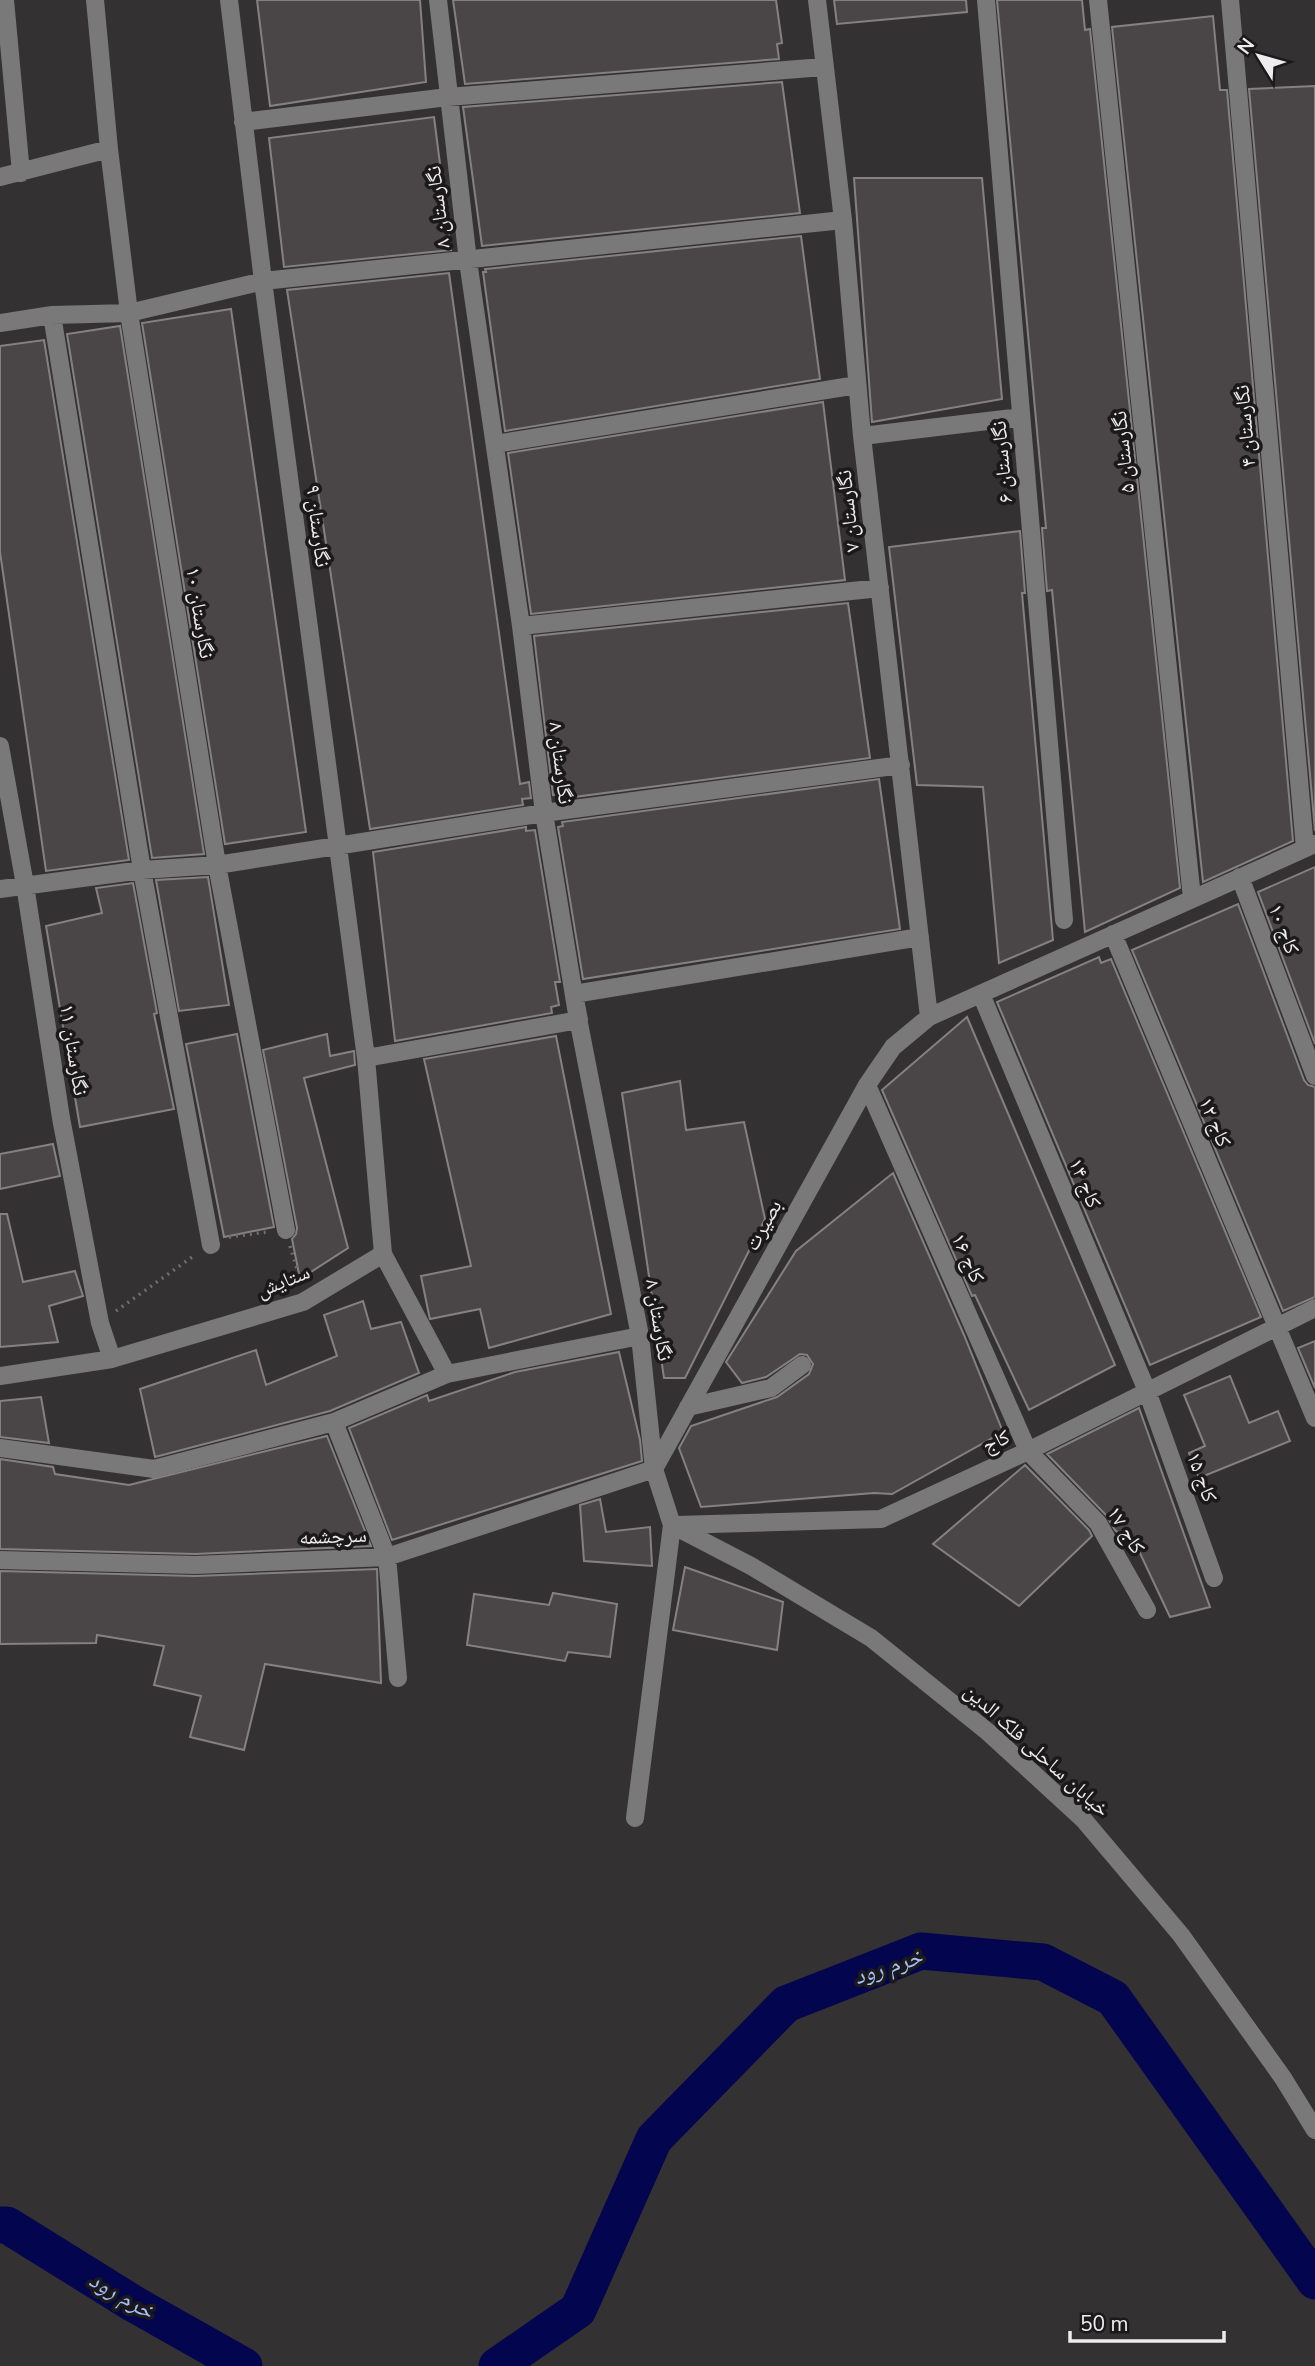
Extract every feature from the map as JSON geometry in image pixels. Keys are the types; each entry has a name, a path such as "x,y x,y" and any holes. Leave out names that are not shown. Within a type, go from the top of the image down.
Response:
{"street":[{"path":"5,0 21,173"},
{"name":"نگارستان ۱۰","path":"95,0 109,149 129,313 216,865 286,1230"},
{"name":"نگارستان ۹","path":"229,0 263,281 366,1058"},
{"name":"نگارستان ۸","path":"438,0 468,261 544,813 574,994 640,1336 654,1469 672,1525"},
{"name":"نگارستان ۷","path":"817,0 843,220 862,436 929,1017"},
{"name":"نگارستان ۶","path":"986,0 1063,920"},
{"name":"نگارستان ۵","path":"1098,0 1192,898"},
{"name":"نگارستان ۴","path":"1230,0 1310,846"},
{"path":"243,122 448,97 824,67"},
{"path":"0,177 109,149"},
{"path":"0,323 52,316 129,313 263,281 843,220"},
{"path":"52,316 142,870 211,1245"},
{"path":"495,444 857,385"},
{"path":"862,436 1021,417"},
{"path":"520,626 880,588"},
{"name":"نگارستان ۱۱","path":"0,746 26,886 61,1118 100,1323 112,1359"},
{"path":"0,889 142,870 216,865 544,813 901,765"},
{"name":"بصیرت","path":"654,1469 867,1085 893,1047 929,1017 1310,846"},
{"name":"کاج ۱۰","path":"1240,877 1315,1076"},
{"name":"کاج ۱۲","path":"1113,934 1315,1418"},
{"path":"574,994 920,937"},
{"name":"کاج ۱۴","path":"981,993 1147,1391"},
{"path":"447,1374 383,1254 366,1058 579,1020"},
{"name":"کاج ۱۶","path":"867,1085 1028,1451"},
{"name":"ستایش","path":"0,1376 112,1359 303,1302 383,1254"},
{"name":"کاج","path":"672,1525 881,1519 1028,1451 1315,1308"},
{"path":"0,1448 154,1469 334,1422 447,1374 640,1336"},
{"path":"688,1407 771,1388 802,1365"},
{"name":"کاج ۱۵","path":"1147,1391 1214,1578"},
{"path":"334,1422 387,1557 398,1678"},
{"name":"کاج ۱۷","path":"1028,1451 1098,1522 1147,1610"},
{"name":"سرچشمه","path":"0,1560 195,1565 387,1557 654,1469"},
{"path":"635,1818 672,1525"},
{"name":"خیابان ساحلی فلک الدین","path":"672,1525 751,1566 871,1638 988,1732 1083,1819 1181,1935 1283,2078 1315,2130"}],"path":[{"path":"100,1323 224,1237 286,1230 300,1279 303,1302"}],"building":[{"path":"257,0 420,0 426,82 270,106"},
{"path":"453,0 776,0 782,43 777,44 779,59 465,84"},
{"path":"834,0 966,0 967,12 837,24"},
{"path":"997,0 1082,0 1085,30 1090,29 1180,888 1085,932 1052,590 1047,591 1042,528 1046,528"},
{"path":"1213,16 1220,90 1227,90 1293,841 1203,882 1112,27"},
{"path":"782,82 800,213 482,246 463,107"},
{"path":"1315,86 1315,831 1249,89"},
{"path":"434,117 451,250 284,267 269,138"},
{"path":"854,178 982,178 1002,399 872,422"},
{"path":"801,236 820,379 505,431 483,272 486,272 485,269"},
{"path":"449,273 520,784 529,782 531,798 522,799 523,805 370,829 287,290"},
{"path":"231,309 306,832 225,844 142,323"},
{"path":"120,326 204,854 152,858 67,334"},
{"path":"44,340 129,860 46,871 0,552 0,346"},
{"path":"823,402 845,580 531,614 508,453"},
{"path":"1020,531 1025,593 1022,593 1053,940 999,963 983,787 917,785 889,547"},
{"path":"848,603 870,758 559,799 559,794 553,795 534,636"},
{"path":"879,779 900,929 583,979 558,827 563,826 562,822"},
{"path":"526,827 526,831 535,830 560,982 555,982 559,1005 551,1007 552,1013 395,1041 373,852"},
{"path":"1315,867 1315,1044 1258,892"},
{"path":"208,877 229,1005 179,1011 156,880"},
{"path":"133,883 157,1013 154,1014 174,1109 80,1127 46,926 102,913 96,888"},
{"path":"1238,904 1304,1080 1315,1087 1315,1297 1283,1311 1132,950"},
{"path":"1099,957 1101,963 1111,959 1261,1317 1150,1365 997,1002"},
{"path":"967,1017 1115,1365 1029,1410 975,1295 972,1296 882,1090"},
{"path":"237,1034 274,1227 224,1237 186,1044"},
{"path":"327,1034 330,1056 354,1051 355,1065 304,1078 348,1248 300,1279 292,1239 297,1228 263,1050"},
{"path":"556,1036 611,1314 489,1348 480,1309 430,1319 429,1315 421,1276 471,1266 424,1059"},
{"path":"680,1081 686,1130 744,1122 765,1219 685,1378 664,1378 622,1093"},
{"path":"53,1144 60,1176 0,1189 0,1154"},
{"path":"893,1173 1003,1432 892,1494 874,1493 701,1507 679,1448 691,1426 777,1397 809,1374 813,1364 807,1355 800,1354 766,1377 742,1383 726,1362 796,1251"},
{"path":"0,1214 7,1214 23,1282 75,1271 83,1296 49,1306 58,1342 0,1347"},
{"path":"363,1301 371,1329 401,1322 419,1373 330,1411 155,1457 140,1389 256,1350 266,1385 337,1356 324,1315"},
{"path":"1315,1341 1315,1388 1298,1348"},
{"path":"619,1352 640,1440 642,1461 392,1540 349,1428 427,1395 429,1401 515,1372"},
{"path":"1230,1376 1249,1423 1278,1411 1290,1441 1199,1478 1189,1453 1205,1446 1184,1395"},
{"path":"41,1397 49,1443 0,1437 0,1401"},
{"path":"1139,1408 1210,1607 1170,1617 1139,1551 1115,1530 1106,1515 1047,1454"},
{"path":"327,1436 371,1546 195,1554 0,1549 0,1459 53,1467 55,1474 129,1485"},
{"path":"1025,1465 1092,1536 1019,1606 933,1544"},
{"path":"600,1499 606,1532 650,1527 652,1566 584,1561 580,1505"},
{"path":"685,1567 783,1602 777,1650 673,1630"},
{"path":"377,1569 381,1683 265,1664 244,1750 190,1737 201,1696 154,1685 164,1646 97,1635 96,1643 0,1644 0,1571 195,1576"},
{"path":"553,1593 617,1604 610,1657 568,1652 565,1661 467,1645 474,1594 549,1605"}],"waterway":[{"name":"خرم رود","path":"497,2366 578,2310 654,2139 786,2004 921,1951 1043,1962 1113,1998 1315,2281"},
{"name":"خرم رود","path":"0,2225 7,2225 134,2304 244,2366"}]}
